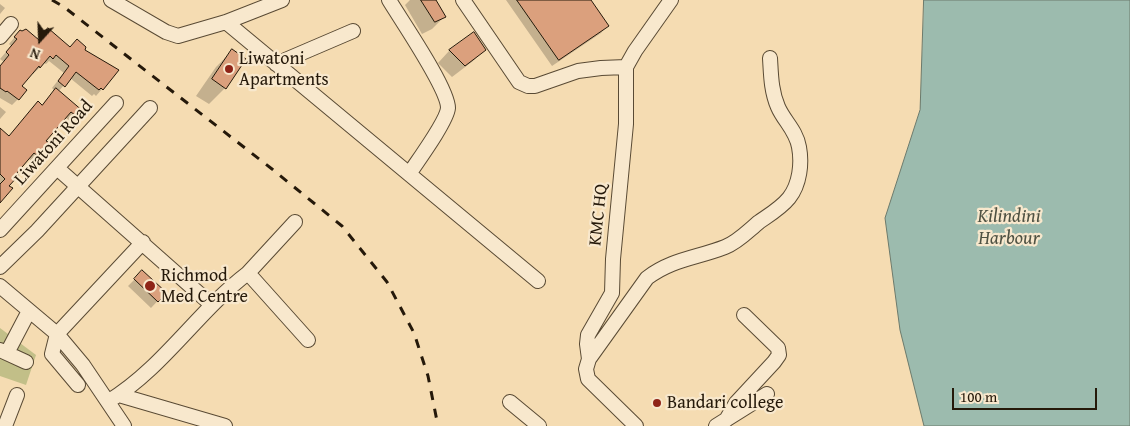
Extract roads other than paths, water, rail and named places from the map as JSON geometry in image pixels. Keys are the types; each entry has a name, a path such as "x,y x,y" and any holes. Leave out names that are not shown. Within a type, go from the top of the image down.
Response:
{"street":[{"path":"110,0 172,35 178,36 226,22 282,0"},
{"path":"389,0 444,90 448,108 431,143 409,174"},
{"path":"466,1 519,82 528,86 535,86 578,71 601,68 626,68 630,59 671,0"},
{"path":"226,22 538,281"},
{"path":"0,37 11,24"},
{"path":"276,64 353,31"},
{"path":"589,359 647,278 676,261 726,246 739,239 789,198 801,167 799,145 792,127 784,119 777,106 772,87 770,58"},
{"name":"KMC HQ","path":"626,68 626,124 613,260 612,293 588,335 589,359 586,368 588,379 636,426"},
{"name":"Liwatoni Road","path":"0,230 116,103"},
{"path":"0,268 37,231 150,108"},
{"path":"57,168 143,242 212,305"},
{"path":"114,398 144,374 212,305 248,273 295,222"},
{"path":"78,385 52,354 57,334 143,242"},
{"path":"248,273 308,340"},
{"path":"0,286 57,334 114,398 124,426"},
{"path":"26,362 3,352 29,311"},
{"path":"721,423 736,403 779,355 778,348 744,314"},
{"path":"721,423 767,394"},
{"path":"5,426 17,395"},
{"path":"114,398 225,426"},
{"path":"510,402 539,426"}],"water":[{"name":"Kilindini Harbour","path":"924,0 1130,0 1130,426 924,426 900,330 885,218 920,110"}],"railway":[{"path":"52,0 64,7 272,169 342,226 387,282 414,333 428,376 438,426"}],"place":[{"name":"Liwatoni Apartments","path":"229,69"},
{"name":"Richmod Med Centre","path":"150,286"},
{"name":"Bandari college","path":"657,403"}]}
